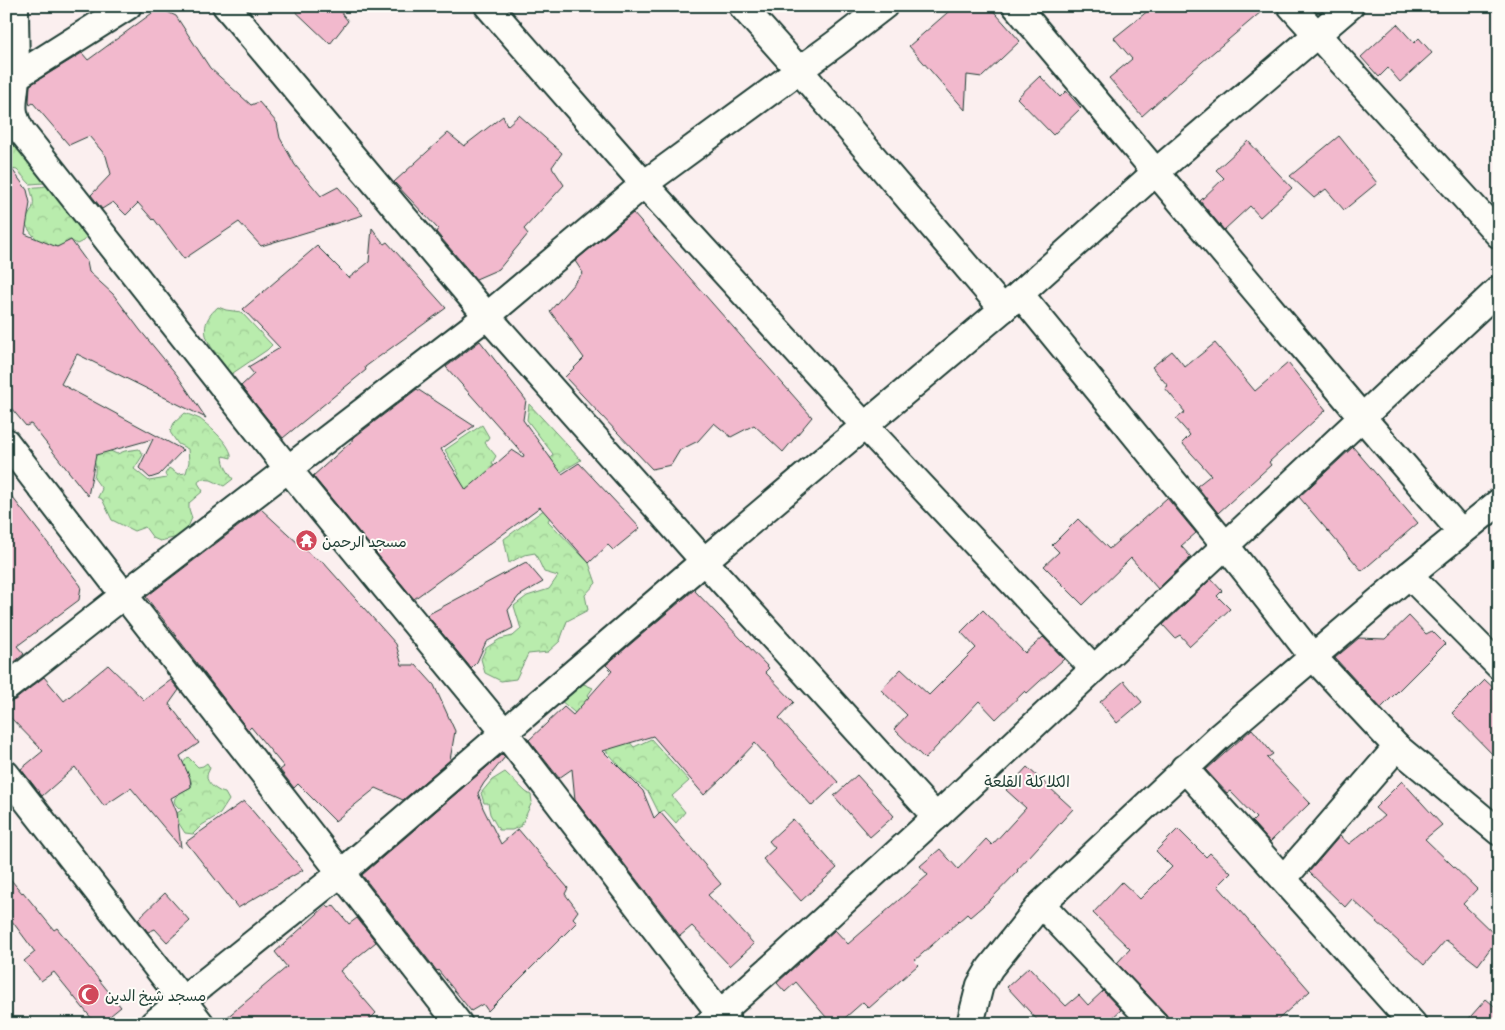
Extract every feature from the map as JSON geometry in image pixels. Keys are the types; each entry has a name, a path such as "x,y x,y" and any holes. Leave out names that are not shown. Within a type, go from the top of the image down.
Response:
{"street":[{"path":"15,6 11,80 15,120 22,132 288,469 505,733 719,1020 781,959 936,817 1499,289"},
{"path":"11,80 128,6"},
{"path":"226,6 487,316 704,561 936,817"},
{"path":"488,6 644,184 864,425 1093,668"},
{"path":"742,6 1011,301 1226,546 1314,657 1397,747 1499,832"},
{"path":"6,688 487,316 644,184 884,6"},
{"path":"1016,6 1461,532"},
{"path":"1291,6 1499,234"},
{"path":"153,1024 341,873 704,561 1011,301 1156,172 1350,6"},
{"path":"6,442 459,1024"},
{"path":"991,1024 973,1013 980,985 990,968 1042,904 1184,768 1409,575 1499,502"},
{"path":"1409,575 1499,666"},
{"path":"1284,878 1397,747"},
{"path":"1184,768 1413,1024"},
{"path":"6,774 202,1024"},
{"path":"1042,904 1155,1024"}],"green space":[{"path":"6,121 53,179 44,183 30,184 17,170 6,168"},
{"path":"50,184 88,235 83,241 77,244 70,240 59,246 50,246 36,238 26,225 25,221 33,206 30,188"},
{"path":"218,307 241,312 272,345 230,375 214,363 216,353 206,335 206,323 212,312"},
{"path":"529,404 581,460 559,473 548,462 553,454 527,420"},
{"path":"185,413 200,419 224,442 231,453 231,458 223,456 224,462 233,479 224,486 211,480 200,479 198,483 203,491 189,503 192,518 187,535 160,541 153,538 145,527 134,531 112,520 102,499 98,497 102,489 94,478 95,463 86,440 117,454 139,449 143,455 134,469 149,481 167,478 165,474 169,468 178,474 186,473 189,462 188,449 178,444 170,432 174,423"},
{"path":"482,425 489,437 485,443 496,456 492,463 496,469 459,507 456,477 459,474 445,450"},
{"path":"545,509 551,515 548,521 589,563 596,583 585,595 588,610 567,621 560,641 548,652 528,654 516,679 501,681 485,673 481,659 486,648 500,639 513,636 521,629 514,606 527,596 549,589 558,576 544,572 535,553 524,555 509,563 504,539"},
{"path":"579,682 593,688 588,695 634,747 651,739 689,781 672,796 685,812 676,823 664,810 659,813 649,793 626,773 601,745 582,719 560,700"},
{"path":"188,757 198,767 207,763 210,768 207,775 208,781 216,789 225,793 229,800 220,814 202,825 193,834 185,833 178,822 177,813 182,810 175,802 176,796 191,787 192,784 183,763"},
{"path":"505,772 531,795 532,802 521,826 512,830 499,830 490,814 488,803 484,803 481,793 492,780"}],"building":[{"path":"290,6 336,6 348,21 330,44"},
{"path":"955,6 989,6 1020,41 982,77 967,75 965,110 909,46"},
{"path":"1154,6 1268,6 1142,116 1109,78 1132,59 1114,38"},
{"path":"159,8 176,16 210,68 251,105 259,102 277,123 280,138 295,165 321,196 338,187 363,215 261,246 239,222 184,259 154,219 138,203 126,215 113,202 102,209 91,195 111,174 106,156 89,136 69,145 33,103 30,105 30,85 82,53 88,60"},
{"path":"1397,24 1414,43 1419,38 1432,53 1400,82 1388,68 1379,77 1361,57"},
{"path":"1040,76 1060,97 1066,91 1081,108 1053,135 1017,98"},
{"path":"519,115 562,153 552,167 564,185 524,229 528,234 499,269 476,279 436,232 438,229 394,182 448,133 464,146 503,116 507,126"},
{"path":"1339,136 1377,183 1344,210 1326,189 1314,198 1290,176"},
{"path":"1248,141 1292,188 1260,217 1250,206 1224,230 1200,201 1224,178 1216,170"},
{"path":"6,161 27,190 30,203 25,234 57,247 71,240 87,262 89,272 113,294 177,375 206,418 77,354 61,384 183,450 159,475 150,478 139,468 153,439 96,455 88,496 31,424 26,426 6,402"},
{"path":"633,213 812,417 783,452 754,425 731,437 714,423 698,441 680,450 671,465 652,469 565,377 584,358 550,311 583,273 575,261"},
{"path":"372,228 384,244 387,242 446,308 365,367 366,370 283,438 241,386 254,374 248,367 280,348 243,309 317,246 349,278 369,262"},
{"path":"480,341 526,400 523,420 562,474 579,463 640,528 613,550 608,545 589,563 540,507 414,599 313,476 352,439 417,389 474,426 441,449 466,490 512,450 523,457 524,455 446,367"},
{"path":"1215,343 1255,391 1288,363 1326,410 1269,462 1271,465 1218,513 1197,486 1211,475 1182,443 1190,435 1176,419 1185,412 1165,388 1168,386 1152,367 1172,351 1185,367"},
{"path":"1353,447 1418,523 1362,571 1299,497"},
{"path":"6,489 81,586 79,600 17,646 24,654 6,669"},
{"path":"1167,498 1196,533 1181,546 1191,557 1158,589 1131,558 1083,605 1044,566 1059,552 1052,545 1078,519 1109,549"},
{"path":"261,509 313,557 323,562 396,644 402,665 416,665 434,685 455,731 450,760 403,800 376,788 335,821 298,784 294,788 280,770 284,767 251,727 248,730 146,597"},
{"path":"526,562 543,582 519,596 508,610 513,628 486,642 477,662 471,668 427,615"},
{"path":"1211,579 1222,591 1217,596 1230,609 1190,646 1180,635 1175,638 1163,625"},
{"path":"694,590 769,668 765,672 794,702 779,718 838,782 812,806 755,743 704,795 653,736 603,751 643,791 654,818 660,812 721,884 708,895 754,944 730,966 692,926 680,936 575,800 572,769 559,778 529,740 564,707 573,715 612,671 606,665"},
{"path":"983,610 1025,653 1043,637 1064,659 1027,693 1025,691 996,719 979,701 925,759 894,729 907,715 881,690 901,669 929,695 976,648 961,632"},
{"path":"1409,616 1426,634 1432,631 1445,644 1381,708 1335,658 1359,638 1385,639"},
{"path":"108,665 144,700 171,680 179,690 169,704 199,743 180,756 190,778 191,787 171,798 177,813 181,848 131,788 104,806 75,767 42,796 21,769 43,751 6,713 6,703 15,700 44,677 64,701"},
{"path":"1485,680 1499,693 1499,761 1452,713"},
{"path":"1124,681 1142,702 1117,723 1100,702"},
{"path":"1252,729 1273,754 1267,758 1310,803 1270,842 1252,822 1256,818 1230,791 1227,793 1206,770"},
{"path":"502,754 505,757 478,793 483,808 501,844 518,829 568,888 565,894 578,911 573,918 577,922 488,1011 483,1004 471,1011 437,971 362,875"},
{"path":"1027,767 1073,809 990,900 970,917 967,914 914,961 918,965 869,1008 863,1002 838,1024 832,1024 796,982 785,992 777,983 835,930 848,944 928,875 920,866 940,849 958,869 986,839 992,845 1026,808 1006,790"},
{"path":"857,775 894,816 870,837 834,796"},
{"path":"1402,781 1442,825 1425,839 1477,889 1463,904 1498,938 1478,965 1446,940 1424,965 1352,899 1345,907 1309,872 1340,836 1349,844 1384,816 1375,808"},
{"path":"244,801 303,870 238,908 186,842"},
{"path":"793,819 837,868 801,901 763,859 775,848 769,841"},
{"path":"1178,829 1206,857 1210,853 1231,873 1218,886 1310,991 1273,1024 1170,1024 1166,1014 1117,963 1130,949 1093,913 1122,882 1140,899 1172,867 1156,851"},
{"path":"6,874 54,930 57,928 121,1007 100,1024 96,1024 54,972 41,981 24,961 35,952 6,913"},
{"path":"165,893 190,921 167,942 155,929 148,932 138,919"},
{"path":"327,905 329,908 333,905 349,924 357,918 376,942 340,971 376,1013 365,1024 219,1024 287,967 275,952"},
{"path":"1029,967 1066,1006 1079,995 1088,1005 1103,991 1121,1010 1105,1024 1041,1024 1007,987"},
{"path":"1486,999 1499,1010 1499,1024 1464,1024"}],"place":[{"name":"مسجد الرحمن","path":"306,541"},
{"name":"مسجد شيخ الدين","path":"89,995"}],"district":[{"name":"الكلاكلة القلعة","path":"1027,781"}]}
